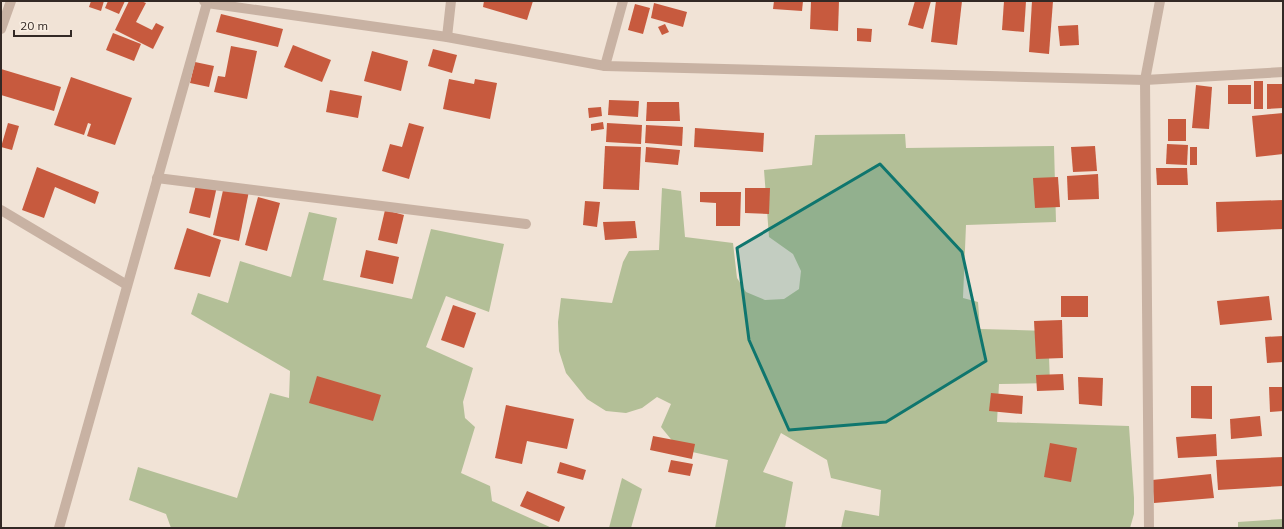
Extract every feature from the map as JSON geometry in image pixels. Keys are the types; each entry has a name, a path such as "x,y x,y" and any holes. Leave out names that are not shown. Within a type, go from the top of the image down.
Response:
{"street":[{"path":"1,29 10,1"},
{"path":"447,37 451,1"},
{"path":"605,66 623,1"},
{"path":"1149,528 1145,80 1160,1"},
{"path":"59,528 206,2 447,37 605,66 1145,80 1283,72"},
{"path":"157,178 526,224"},
{"path":"1,210 127,285"}],"highlighted area":[{"path":"880,164 962,252 986,361 886,422 789,430 749,340 737,248"}],"green space":[{"path":"905,134 906,148 1054,146 1056,222 966,225 963,298 978,302 980,329 1048,331 1050,383 999,384 997,422 1129,426 1134,498 1134,514 1130,528 841,528 845,510 879,516 881,490 831,478 827,460 781,433 763,472 793,482 785,528 715,528 728,460 679,449 661,427 671,404 657,397 642,408 626,413 606,411 587,399 566,373 559,351 558,322 561,298 612,303 623,262 629,251 659,250 662,188 681,191 685,237 733,243 737,278 746,292 765,300 784,299 799,289 801,271 793,254 769,237 764,170 812,165 815,135"},
{"path":"309,212 337,218 323,280 412,299 431,229 504,244 489,312 446,296 426,347 473,368 463,402 465,418 475,427 461,473 490,486 492,501 552,528 171,528 166,514 129,500 138,467 237,498 270,393 289,398 290,371 191,314 198,293 228,303 240,261 291,277"},
{"path":"622,478 642,489 631,528 609,528"},
{"path":"1283,519 1283,528 1238,528 1238,522"}],"building":[{"path":"91,1 104,1 101,11 89,7"},
{"path":"108,1 125,1 119,14 105,8"},
{"path":"129,1 141,1 146,3 136,22 152,30 156,23 164,27 153,49 115,30"},
{"path":"484,1 533,1 527,20 483,7"},
{"path":"774,1 803,1 802,11 773,9"},
{"path":"811,1 839,1 838,31 810,29"},
{"path":"915,1 931,1 923,29 908,25"},
{"path":"936,1 962,1 957,45 931,42"},
{"path":"1004,1 1026,1 1024,32 1002,30"},
{"path":"1032,1 1053,1 1049,54 1029,52"},
{"path":"654,3 687,12 683,27 651,18"},
{"path":"635,4 650,8 643,34 628,30"},
{"path":"221,14 283,29 278,47 216,32"},
{"path":"665,24 669,32 662,35 658,27"},
{"path":"1078,25 1079,45 1060,46 1058,26"},
{"path":"857,28 872,29 871,42 857,41"},
{"path":"113,33 141,44 134,61 106,50"},
{"path":"293,45 331,60 322,82 284,67"},
{"path":"231,46 257,51 247,99 214,92 218,76 225,77"},
{"path":"433,49 457,55 452,73 428,66"},
{"path":"372,51 408,61 401,91 364,81"},
{"path":"195,62 214,66 209,87 190,83"},
{"path":"1,69 61,87 54,111 1,95"},
{"path":"71,77 132,98 115,145 87,136 91,124 88,123 84,135 54,125"},
{"path":"449,79 474,84 475,79 497,83 490,119 443,109"},
{"path":"1254,81 1263,81 1263,109 1254,109"},
{"path":"1267,84 1283,84 1283,108 1267,109"},
{"path":"1196,85 1212,87 1209,129 1192,128"},
{"path":"1228,85 1251,85 1251,104 1228,104"},
{"path":"330,90 362,96 358,118 326,112"},
{"path":"609,100 639,101 638,117 608,115"},
{"path":"647,102 679,102 680,121 646,121"},
{"path":"601,107 602,116 589,118 588,108"},
{"path":"1283,113 1283,154 1256,157 1252,116"},
{"path":"1168,119 1186,119 1186,141 1168,141"},
{"path":"603,122 604,129 591,131 591,124"},
{"path":"8,123 19,126 12,150 1,147"},
{"path":"409,123 424,127 409,179 382,171 390,144 402,147"},
{"path":"607,123 642,125 641,144 606,142"},
{"path":"646,125 683,127 682,146 645,143"},
{"path":"695,128 764,133 763,152 694,147"},
{"path":"1167,144 1188,145 1187,165 1166,164"},
{"path":"605,146 641,147 639,190 603,189"},
{"path":"1095,146 1097,171 1073,172 1071,147"},
{"path":"646,147 680,150 678,165 645,162"},
{"path":"1190,147 1197,147 1197,165 1190,165"},
{"path":"37,167 99,192 95,204 55,187 44,218 22,210"},
{"path":"1156,168 1187,168 1188,185 1157,185"},
{"path":"1098,174 1099,199 1068,200 1067,176"},
{"path":"1058,177 1060,207 1035,208 1033,178"},
{"path":"197,181 217,186 210,218 189,213"},
{"path":"224,186 249,191 239,241 213,235"},
{"path":"745,188 770,188 769,214 745,213"},
{"path":"700,192 741,192 740,226 716,226 716,203 700,202"},
{"path":"258,197 280,203 267,251 245,245"},
{"path":"1283,200 1283,229 1217,232 1216,202"},
{"path":"585,201 600,202 597,227 583,225"},
{"path":"385,210 404,215 397,244 378,240"},
{"path":"635,221 637,238 605,240 603,222"},
{"path":"187,228 221,240 210,277 174,269"},
{"path":"366,250 399,257 393,284 360,277"},
{"path":"1061,296 1088,296 1088,317 1061,317"},
{"path":"1269,296 1272,320 1220,325 1217,301"},
{"path":"453,305 476,313 464,348 441,340"},
{"path":"1062,320 1063,358 1036,359 1034,321"},
{"path":"1283,336 1283,362 1267,363 1265,337"},
{"path":"1063,374 1064,390 1037,391 1036,375"},
{"path":"317,376 381,395 373,421 309,403"},
{"path":"1078,377 1103,378 1102,406 1079,404"},
{"path":"1191,386 1212,386 1212,419 1191,418"},
{"path":"1269,387 1283,387 1283,411 1270,412"},
{"path":"991,393 1023,396 1022,414 989,411"},
{"path":"506,405 574,419 567,449 527,441 522,464 495,458"},
{"path":"1260,416 1262,436 1231,439 1230,419"},
{"path":"1216,434 1217,456 1178,458 1176,437"},
{"path":"653,436 695,444 692,459 650,450"},
{"path":"1050,443 1077,448 1071,482 1044,477"},
{"path":"1283,457 1283,486 1218,490 1216,460"},
{"path":"671,460 693,464 690,476 668,472"},
{"path":"560,462 586,470 583,480 557,473"},
{"path":"1211,474 1214,498 1154,503 1152,480"},
{"path":"527,491 565,507 559,522 520,506"}]}
